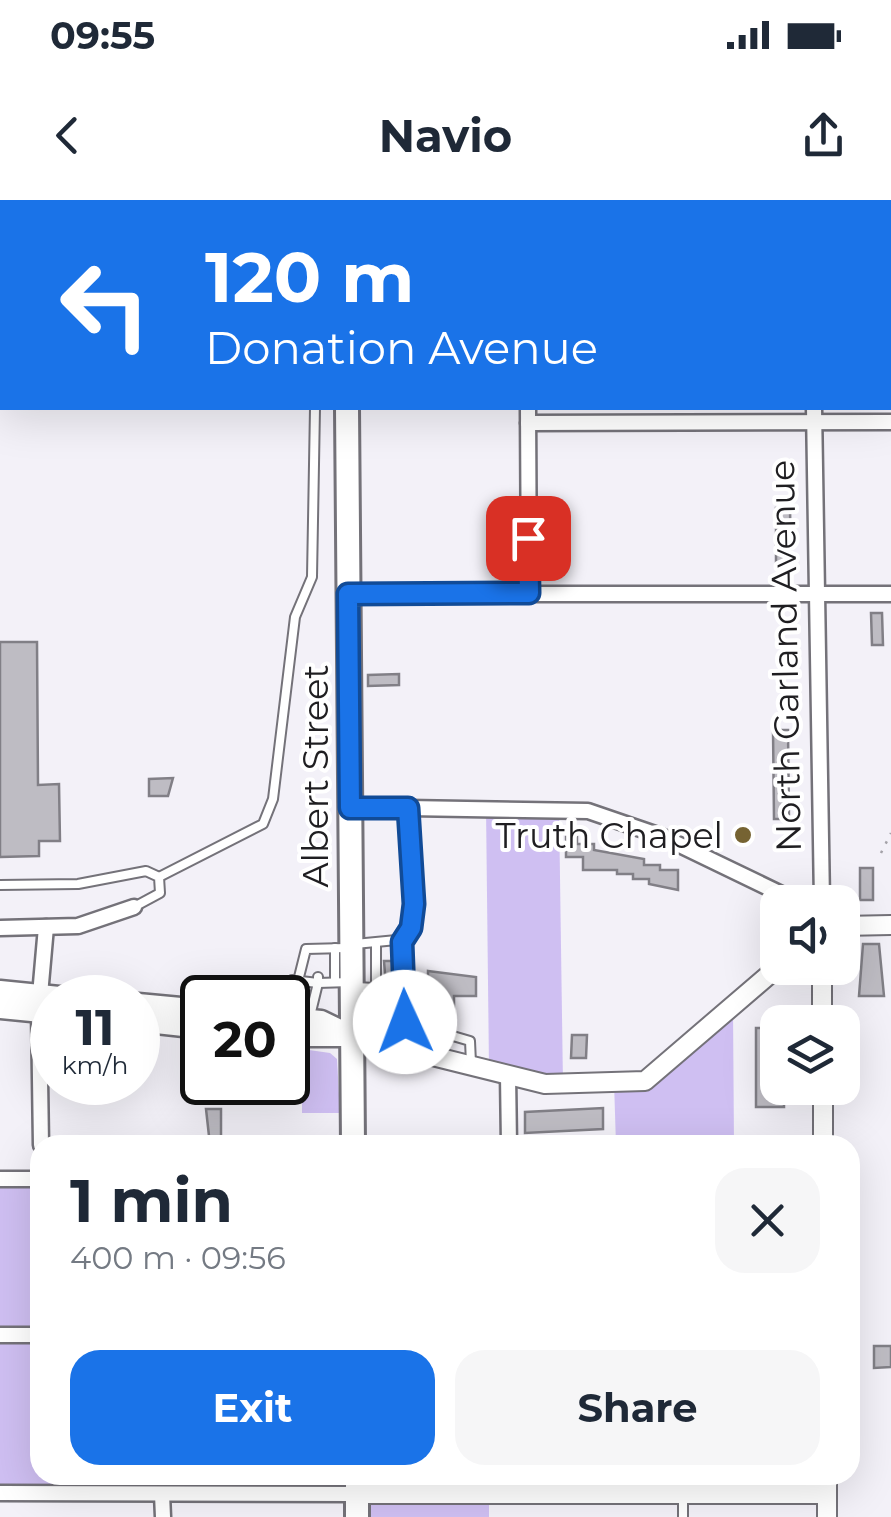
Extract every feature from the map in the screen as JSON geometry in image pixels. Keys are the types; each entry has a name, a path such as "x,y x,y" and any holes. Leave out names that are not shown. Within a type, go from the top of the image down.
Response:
{"main road":[{"name":"Albert Street","path":"347,410 350,808 345,984 352,1036 354,1135"},
{"path":"0,991 30,1001"},
{"path":"0,1008 30,1007"},
{"path":"311,1012 352,1036"},
{"path":"310,1036 352,1036"}],"street":[{"path":"529,593 528,415 814,416 891,422"},
{"name":"North Garland Avenue","path":"814,416 822,885"},
{"path":"348,594 891,594"},
{"path":"350,808 559,808 606,815 661,836 763,885"},
{"path":"0,928 78,926 134,906"},
{"path":"860,926 891,926"},
{"path":"45,975 46,927"},
{"path":"352,1036 544,1084 652,1078 760,982"},
{"path":"508,1075 509,1135"},
{"path":"41,1135 42,1105"},
{"path":"823,1105 824,1135"},
{"path":"0,1179 30,1180"},
{"path":"0,1335 30,1335"},
{"path":"827,1485 827,1517"},
{"path":"0,1494 827,1494"},
{"path":"162,1494 163,1517"}],"lane":[{"path":"0,885 78,884 146,872 159,877 263,824 274,799 295,617 312,577 315,410"},
{"path":"405,1022 402,942 411,928 414,904 408,808"},
{"path":"134,906 160,894 159,877"},
{"path":"300,975 306,949 402,942"},
{"path":"376,944 377,1012 381,1020 405,1022 470,1040 474,1049 470,1064"},
{"path":"318,962 319,948"},
{"path":"310,980 376,988"},
{"path":"311,1012 318,980"},
{"path":"386,1043 392,1022"},
{"path":"416,1050 422,1026"},
{"path":"683,1494 683,1517"}],"path":[{"path":"881,853 891,834"}],"shaded area":[{"path":"486,807 559,808 563,1085 489,1069"},
{"path":"733,1008 734,1135 616,1135 614,1082 645,1081"},
{"path":"310,1050 330,1053 337,1059 340,1113 302,1113 302,1105 310,1105"},
{"path":"0,1179 30,1179 30,1485 109,1485 109,1494 0,1493"},
{"path":"357,1494 489,1495 489,1517 357,1517"}],"building":[{"path":"776,508 790,508 791,562 776,563"},
{"path":"871,613 882,613 883,645 872,645"},
{"path":"0,642 37,642 38,785 59,784 60,841 39,841 39,856 0,857"},
{"path":"399,674 399,685 368,686 368,675"},
{"path":"773,730 788,730 789,819 774,819"},
{"path":"173,778 168,796 149,796 149,779"},
{"path":"566,837 577,837 577,844 594,844 594,850 644,859 644,865 660,865 660,870 678,870 678,890 649,884 649,879 633,879 633,874 617,874 617,870 583,870 583,857 566,857"},
{"path":"860,868 873,868 873,900 860,900"},
{"path":"863,944 879,944 884,996 859,996"},
{"path":"384,961 396,961 397,1014 388,1013"},
{"path":"428,971 476,977 476,996 454,996 454,1028 428,1021"},
{"path":"756,1028 760,1028 760,1105 784,1107 756,1107"},
{"path":"572,1035 587,1035 586,1058 571,1058"},
{"path":"603,1108 603,1129 525,1133 525,1112"},
{"path":"206,1109 221,1109 221,1135 209,1135"},
{"path":"874,1346 891,1346 891,1367 874,1368"}],"place":[{"name":"Truth Chapel","path":"743,835"}],"route":[{"path":"405,1022 402,942 411,928 414,904 408,808 350,808 348,594 529,593 528,538"}]}
